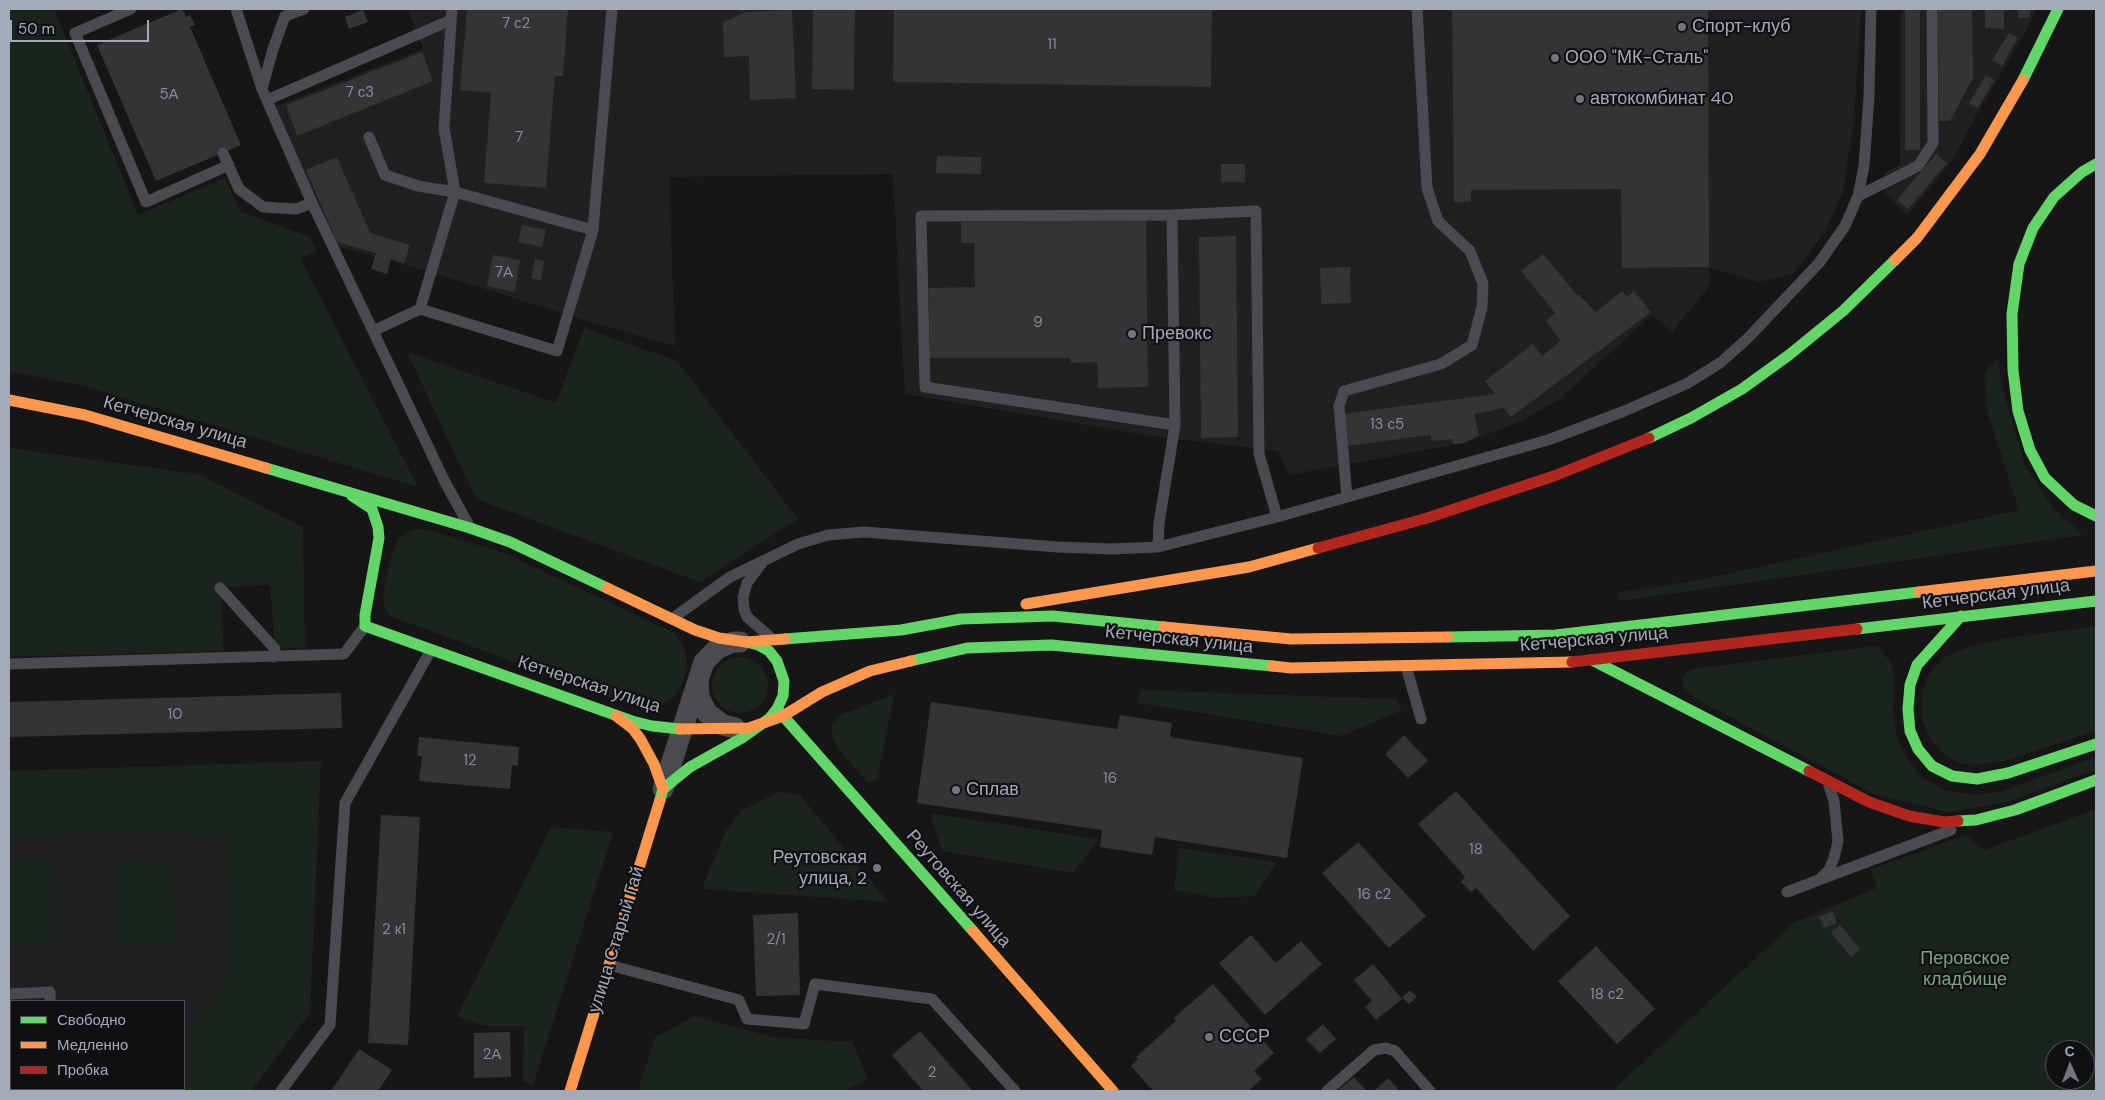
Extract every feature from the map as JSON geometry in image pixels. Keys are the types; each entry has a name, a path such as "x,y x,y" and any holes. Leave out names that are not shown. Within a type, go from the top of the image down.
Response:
{"main road":[{"path":"961,619 1029,603 1249,566 1424,519 1554,476 1632,446 1691,418 1742,389 1789,355 1844,311 1917,238 1980,154 2017,92 2058,9"},
{"path":"2096,164 2082,172 2054,197 2033,228 2019,264 2012,314 2013,370 2018,411 2030,450 2045,478 2074,505 2096,516"},
{"name":"Кетчерская улица","path":"9,400 86,415 470,528 510,542 671,620 707,635 746,642 872,633 961,619 1053,616 1291,639 1556,635 2096,571"},
{"name":"Кетчерская улица","path":"330,486 355,497 372,508 378,527 379,538 364,615 365,626 615,715 652,726 682,729 749,728 761,724 822,692 870,672 967,648 1051,645 1291,668 1557,664 2096,601"},
{"name":"Кетчерская улица","path":"403,519 422,516 432,517"},
{"name":"Кетчерская улица","path":"376,549 383,534 389,527"},
{"path":"1961,616 1917,665 1910,685 1908,709 1910,732 1918,750 1932,766 1952,776 1977,779 2008,773 2096,744"},
{"path":"746,642 758,645 768,651 782,670 784,681 780,713"},
{"path":"1592,660 1869,802 1909,816 1944,822 1976,820 2015,810 2096,780"},
{"name":"Реутовская улица","path":"780,713 1113,1091"},
{"path":"615,715 632,729 641,740 654,764 663,789 690,767 735,742 761,724"},
{"name":"улица Старый Гай","path":"570,1091 663,789"}],"street":[{"name":"улица Старый Гай","path":"663,789 700,671 709,655 733,642 746,642"},
{"path":"700,671 697,688 702,706 714,720 737,729"}],"lane":[{"path":"131,9 75,33 146,202 229,165"},
{"path":"236,9 262,89 312,203 445,482 470,528"},
{"path":"262,89 284,12 304,9"},
{"path":"373,331 420,309 557,351 593,230 612,9"},
{"path":"1347,497 1339,406 1344,391 1441,364 1472,345 1482,306 1483,284 1470,251 1438,221 1427,188 1417,9"},
{"path":"671,620 730,577 798,544 828,535 864,532 1058,547 1111,549 1158,547 1277,517 1548,440 1622,412 1686,384 1720,363 1740,345 1819,264 1845,226 1858,196 1864,166 1869,97 1871,9"},
{"path":"1858,196 1918,166 1933,143 1932,9"},
{"path":"267,100 452,14 444,128 455,192 420,309"},
{"path":"369,137 385,175 418,186 455,192 593,230"},
{"path":"223,153 239,189 263,207 296,209 312,203"},
{"path":"1175,425 925,387 921,216 1172,214 1256,211 1259,454 1277,517"},
{"path":"1158,547 1159,523 1175,425 1172,214"},
{"path":"765,560 753,572 747,583 743,598 744,609 747,617 773,640"},
{"path":"220,588 275,650 274,657"},
{"path":"9,664 344,654 365,626"},
{"path":"281,1091 330,1025 345,804 431,650"},
{"path":"1406,666 1421,719"},
{"path":"1819,880 1829,870 1838,841 1834,801 1827,780"},
{"path":"1787,892 1976,820"},
{"path":"609,965 739,1000 747,1019 804,1024 815,984 932,998 1015,1091"},
{"path":"9,994 50,992 50,1000"},
{"path":"1327,1091 1374,1050 1386,1048 1396,1051 1430,1091"}],"shaded area":[{"path":"408,9 1861,9 1854,120 1843,191 1825,232 1793,274 1759,282 1709,268 1711,284 1672,332 1652,315 1557,401 1519,422 1464,443 1289,475 1278,451 1151,436 905,394 893,174 669,177 675,346 587,321 431,272 333,245 276,106 423,49"},
{"path":"1901,9 2036,9 2033,18 1951,163 1907,215 1884,192 1885,172 1900,165"},
{"path":"225,836 228,976 185,1036 185,1000 10,1000 10,1090 144,1091 9,1091 9,841"}],"green space":[{"path":"9,9 54,9 138,215 225,178 241,212 308,236 317,252 300,258 418,487 77,384 9,372"},
{"path":"584,328 677,361 798,519 700,582 476,499 407,352 556,403"},
{"path":"1998,358 2002,387 2025,465 2052,506 2083,535 1620,601 1616,593 1704,579 2019,510 1987,410 1985,372"},
{"path":"9,448 198,474 303,527 305,648 275,649 270,585 220,588 224,651 9,657"},
{"path":"417,529 433,531 507,554 674,633 682,644 687,659 686,672 681,688 669,700 652,708 641,709 393,617 386,611 383,599 392,554 399,538"},
{"path":"2096,626 2096,731 2004,761 1974,765 1958,763 1942,752 1929,737 1922,718 1922,693 1930,672 1945,657 1968,647 2008,638"},
{"path":"1877,646 1892,664 1894,681 1893,713 1898,740 1907,758 1922,777 1945,790 1973,795 1999,792 2096,757 2096,769 2008,802 1948,812 1874,794 1698,700 1684,688 1682,678 1691,669"},
{"path":"734,657 746,657 756,661 764,669 768,685 764,701 756,709 746,713 734,713 724,709 716,701 712,691 712,679 716,669 724,661"},
{"path":"1141,690 1396,699 1402,710 1342,736 1138,703"},
{"path":"894,694 877,780 868,783 837,747 832,737 831,725 838,716"},
{"path":"321,761 310,1013 251,1091 144,1091 185,1090 185,1036 228,976 225,837 9,841 9,771"},
{"path":"781,791 801,796 888,902 702,889 725,832 741,811"},
{"name":"Перовское кладбище","path":"2096,809 2096,1091 1612,1091 1795,922 1877,888 1871,869 1966,835 1985,850"},
{"path":"930,813 1099,839 1073,873 942,851"},
{"path":"551,827 613,832 533,1085 523,1081 524,1026 485,1026 457,1017"},
{"path":"1179,848 1276,862 1255,896 1218,898 1174,890"},
{"path":"175,858 177,945 116,946 115,859"},
{"path":"53,859 55,950 9,952 9,860"},
{"path":"695,1016 772,1037 852,1042 868,1079 844,1091 638,1091 655,1037"}],"building":[{"path":"182,9 186,17 190,15 195,25 190,27 241,145 156,181 97,45"},
{"path":"467,9 568,9 563,76 555,76 546,188 484,183 491,93 460,90"},
{"path":"813,9 855,9 854,90 812,89"},
{"path":"894,9 1212,9 1211,87 893,82"},
{"name":"автокомбинат 40","path":"1452,9 1708,9 1709,267 1622,268 1621,189 1471,190 1471,202 1454,202"},
{"path":"1905,9 1920,9 1920,150 1905,150"},
{"path":"1938,9 1972,9 1973,78 1950,121 1939,121"},
{"path":"1985,9 2004,9 2004,29 1985,28"},
{"path":"2018,9 2030,9 2030,18 2018,18"},
{"path":"363,10 368,22 349,29 345,17"},
{"path":"792,10 796,98 750,100 749,56 724,57 723,22 746,12"},
{"path":"2009,33 2018,38 2002,66 1992,60"},
{"path":"422,52 433,81 297,136 286,105"},
{"path":"1986,75 1994,80 1978,108 1969,103"},
{"path":"1936,154 1947,163 1908,209 1897,200"},
{"path":"937,156 981,157 981,174 936,173"},
{"path":"337,157 370,233 410,245 404,263 391,259 387,274 371,269 376,253 337,242 306,170"},
{"path":"1221,164 1245,164 1245,182 1221,182"},
{"path":"1146,220 1148,387 1098,388 1097,362 1071,363 1070,358 930,358 929,288 975,287 974,243 961,243 961,222"},
{"path":"522,225 546,230 542,247 518,242"},
{"path":"1236,236 1238,437 1201,438 1199,237"},
{"path":"1543,254 1577,295 1596,312 1622,291 1627,297 1634,291 1651,312 1511,417 1504,408 1474,414 1479,436 1464,443 1453,444 1452,439 1432,441 1430,435 1347,446 1343,414 1495,394 1485,381 1533,344 1542,356 1561,341 1546,321 1555,313 1521,271"},
{"path":"493,255 520,260 515,292 487,286"},
{"path":"535,259 544,261 541,280 531,278"},
{"path":"1350,267 1351,303 1321,304 1320,268"},
{"path":"341,693 342,728 9,737 9,702"},
{"path":"931,702 1117,729 1120,715 1172,723 1170,737 1303,758 1287,858 1155,837 1152,855 1100,847 1102,830 917,803"},
{"path":"1404,735 1428,761 1408,778 1385,754"},
{"path":"419,737 519,747 518,766 512,765 510,789 419,781 422,756 417,756"},
{"path":"1456,791 1570,916 1533,951 1476,888 1471,892 1461,882 1465,877 1418,824"},
{"path":"381,815 420,817 408,1045 368,1043"},
{"path":"1358,842 1426,916 1389,948 1322,873"},
{"path":"1832,911 1837,923 1824,928 1819,917"},
{"path":"798,913 800,995 756,996 753,915"},
{"path":"1840,925 1860,949 1851,957 1831,933"},
{"path":"1251,935 1276,963 1301,941 1322,964 1265,1015 1219,963"},
{"path":"1596,946 1655,1009 1617,1044 1558,981"},
{"path":"1373,964 1402,999 1376,1020 1365,1007 1372,1001 1354,980"},
{"name":"СССР","path":"1213,984 1274,1053 1254,1071 1262,1079 1248,1091 1153,1091 1131,1066 1138,1059 1136,1057 1176,1021 1174,1018"},
{"path":"1410,990 1417,997 1409,1004 1402,997"},
{"path":"9,1013 10,1013 10,1046"},
{"path":"1323,1024 1336,1039 1320,1053 1306,1039"},
{"path":"920,1031 973,1091 923,1091 892,1055"},
{"path":"510,1032 511,1077 474,1078 474,1033"},
{"path":"359,1049 392,1070 378,1091 331,1091"},
{"path":"1354,1077 1367,1091 1337,1091"},
{"path":"1388,1078 1400,1091 1374,1091"}],"traffic: fast":[{"path":"2023,80 2058,9"},
{"path":"2096,164 2082,172 2054,197 2033,228 2019,264 2012,314 2013,370 2018,411 2030,450 2045,478 2074,505 2096,516"},
{"path":"1649,438 1691,418 1742,389 1789,355 1843,311 1895,260"},
{"path":"266,468 470,528 510,542 607,588"},
{"path":"352,496 372,509 378,527 379,538 365,615 365,626 632,721 652,726 680,729"},
{"path":"1448,637 1556,635 1919,592"},
{"path":"1857,629 2096,601"},
{"path":"785,639 901,630 961,619 1053,616 1164,627"},
{"path":"1961,616 1917,665 1910,685 1908,709 1910,731 1918,749 1932,766 1952,776 1977,779 2008,773 2096,744"},
{"path":"660,800 663,789 690,767 742,738 770,718 777,709 783,696 784,681 777,661 769,651 758,645 746,642"},
{"path":"911,661 967,648 1051,645 1272,666"},
{"path":"1592,660 1809,771"},
{"path":"777,709 973,931"},
{"path":"1958,821 1976,820 2015,810 2096,780"}],"traffic: slow":[{"path":"1895,260 1917,238 1980,154 2023,80"},
{"path":"9,400 85,415 266,468"},
{"path":"1026,604 1249,567 1318,548"},
{"path":"1919,592 2096,571"},
{"path":"607,588 695,630 719,638 746,642 785,639"},
{"path":"1164,627 1291,639 1448,637"},
{"path":"680,729 749,728 783,716 822,692 870,671 911,661"},
{"path":"1272,666 1291,668 1572,662"},
{"path":"616,716 633,729 641,740 654,764 663,789"},
{"path":"570,1091 660,800"},
{"path":"973,931 1113,1091"}],"traffic: jam":[{"path":"1318,548 1424,519 1554,476 1649,438"},
{"path":"1572,662 1857,629"},
{"path":"1809,771 1869,802 1909,816 1944,822 1958,821"}],"place":[{"name":"Спорт-клуб","path":"1682,27"},
{"name":"ООО \"МК-Сталь\"","path":"1555,58"},
{"name":"автокомбинат 40","path":"1580,99"},
{"name":"Превокс","path":"1132,334"},
{"name":"Сплав","path":"956,790"},
{"name":"Реутовская улица, 2","path":"877,868"},
{"name":"СССР","path":"1209,1037"}]}
